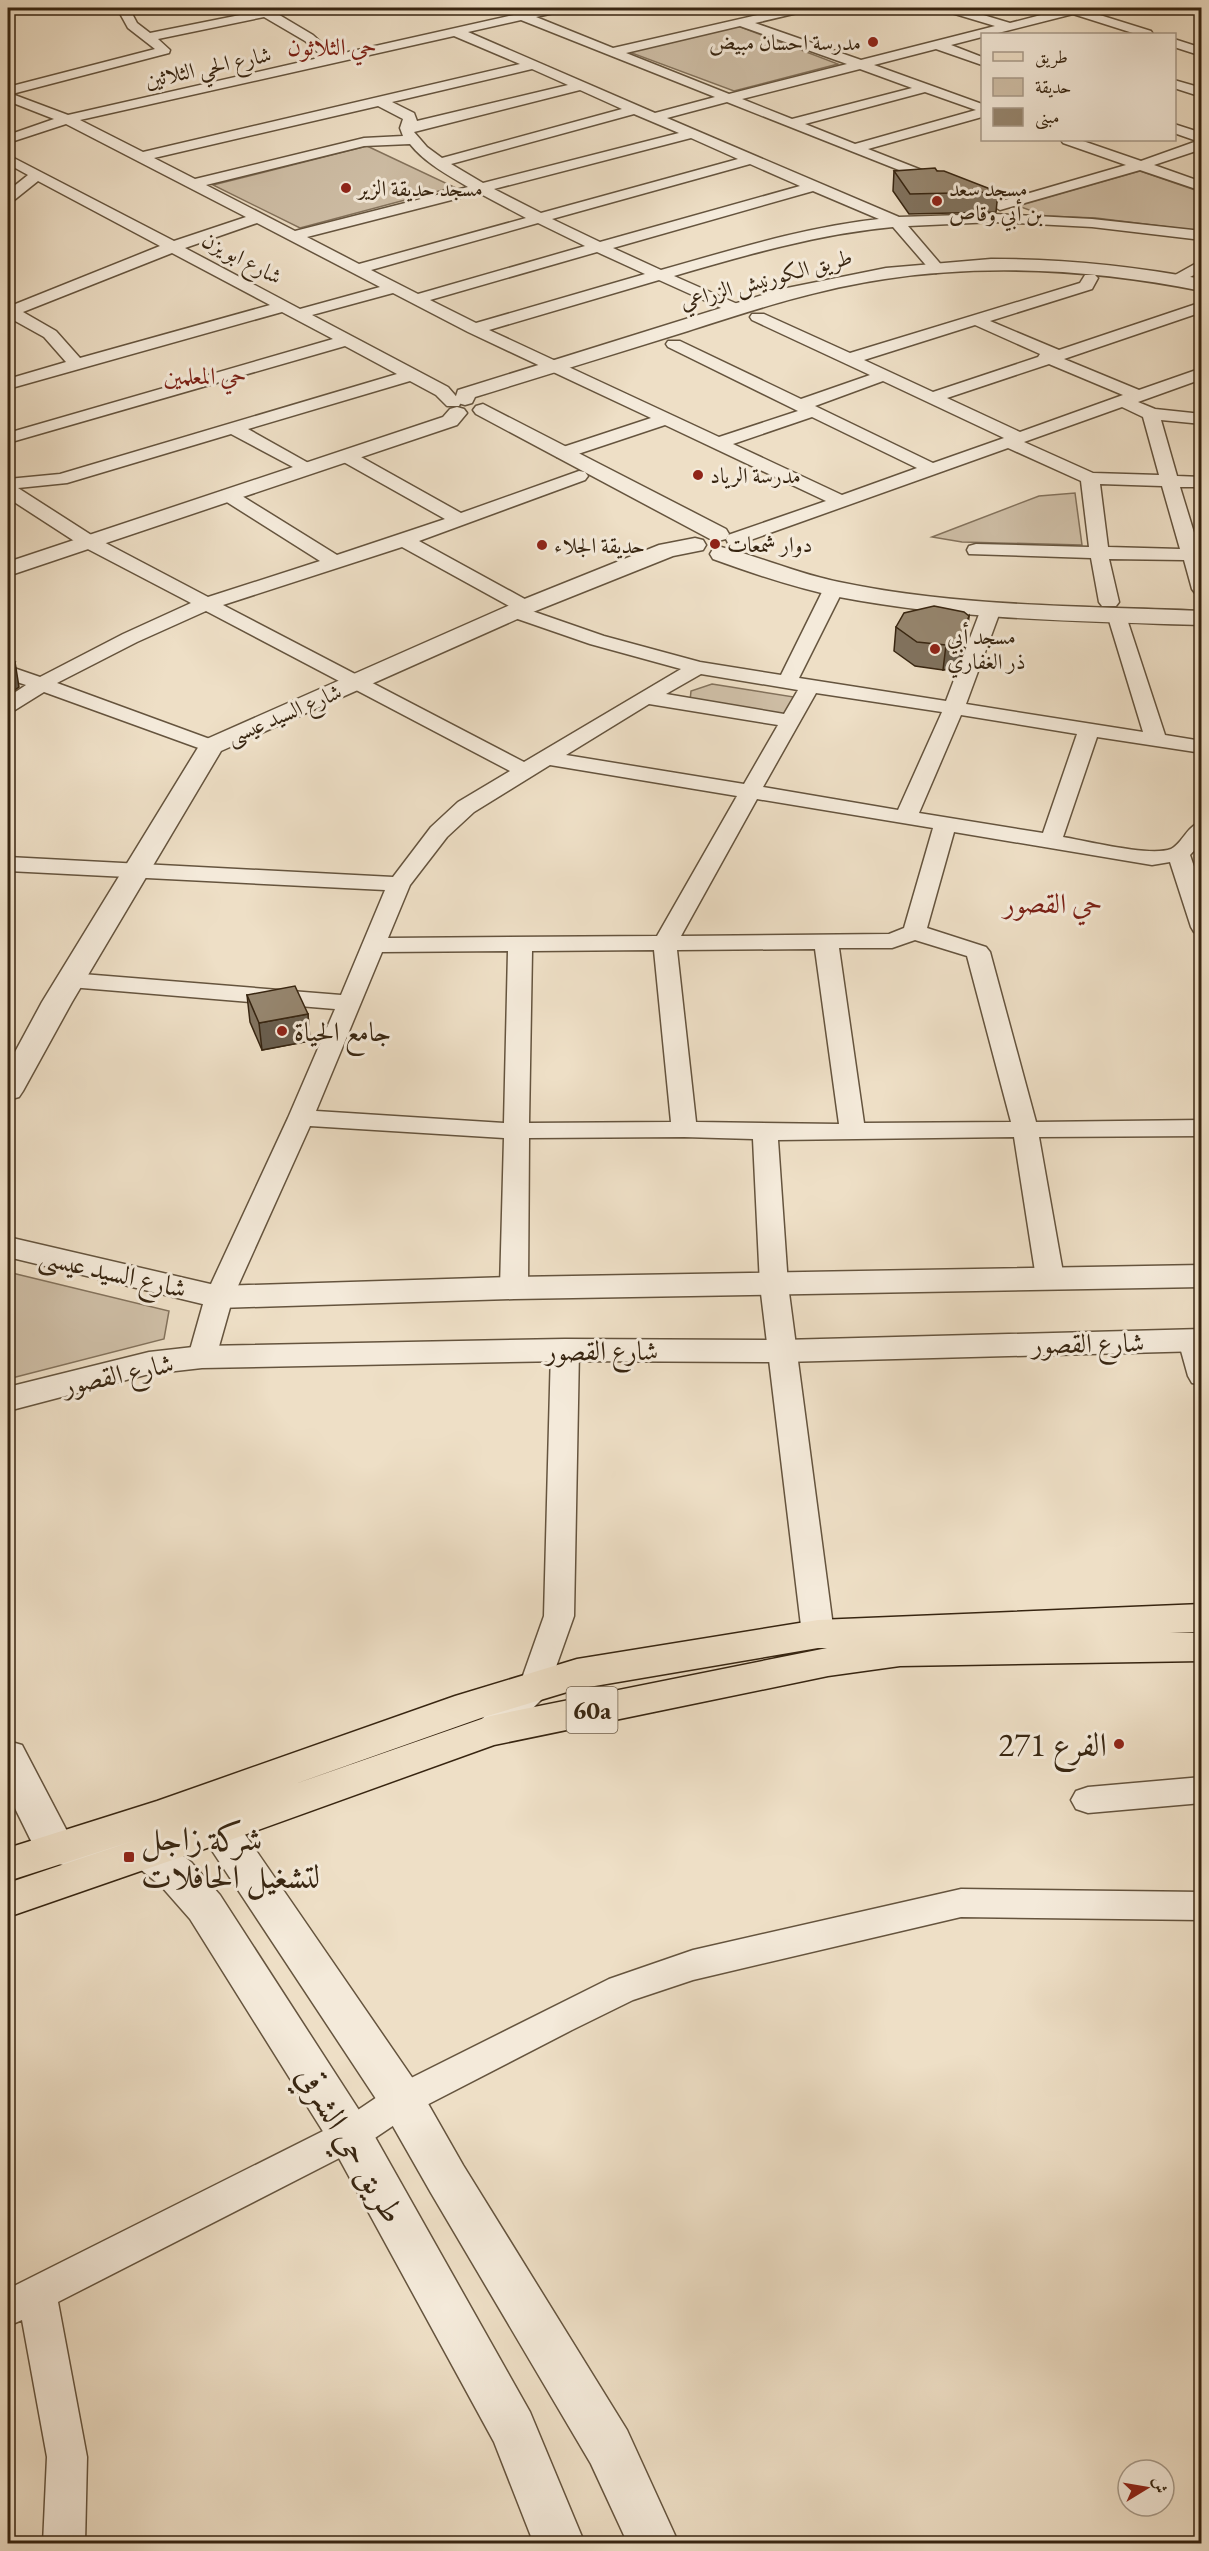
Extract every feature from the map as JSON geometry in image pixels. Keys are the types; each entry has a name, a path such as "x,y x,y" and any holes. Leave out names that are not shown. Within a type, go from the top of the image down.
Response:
{"main road":[{"name":"60a","path":"8,1900 157,1833 469,1707 577,1674 818,1634 1202,1618"},
{"name":"60a","path":"219,1828 490,1731 828,1662 900,1652 1202,1647"},
{"path":"8,1864 55,1847"}],"street":[{"path":"8,92 43,80 148,56 164,50 132,25 123,8"},
{"path":"147,38 263,11 286,8"},
{"name":"شارع الحي الثلاثين","path":"8,139 67,119 559,8"},
{"path":"612,52 802,8"},
{"path":"949,8 1028,33"},
{"path":"984,33 1074,8 1144,33"},
{"path":"1188,8 1202,12"},
{"path":"263,11 309,38 334,60"},
{"path":"522,16 959,190"},
{"path":"741,22 981,108"},
{"path":"456,32 897,222 936,268"},
{"path":"654,117 981,34"},
{"path":"1176,44 1201,52"},
{"path":"937,45 981,61"},
{"path":"1176,59 1201,52"},
{"path":"141,157 534,65"},
{"path":"1176,85 1202,93"},
{"path":"193,184 364,142 409,134 582,86"},
{"path":"791,123 926,88"},
{"path":"8,98 67,119 474,329 841,501"},
{"path":"379,101 409,116 411,120 409,134"},
{"path":"439,163 636,109"},
{"path":"855,148 981,114"},
{"path":"1176,129 1202,138"},
{"path":"409,134 439,163 480,187 540,218 736,309"},
{"path":"293,236 692,134"},
{"path":"1071,141 1202,187"},
{"path":"1035,220 995,204 1139,166 1202,144"},
{"name":"شارع ابو يزن","path":"8,159 299,314 467,407"},
{"path":"358,269 752,159"},
{"path":"8,198 37,175"},
{"path":"416,299 815,186"},
{"path":"9,311 172,246 258,218"},
{"path":"474,329 740,252 848,227 897,222 994,218 1092,223 1202,236"},
{"name":"طريق الكورنيش الزراعي","path":"564,371 736,309 835,281 936,268 1038,264 1103,269 1202,285"},
{"path":"1176,279 1202,264"},
{"path":"8,569 450,421 467,407 564,371 674,344 823,296 932,279 1013,275 1090,278 1202,295"},
{"path":"849,359 1086,286 1090,278"},
{"path":"299,314 394,288"},
{"path":"8,384 284,306"},
{"path":"931,398 1202,307"},
{"path":"9,311 50,334 77,365"},
{"path":"758,317 931,398 1090,478 1202,482"},
{"path":"973,319 1131,398 1151,414 1202,419"},
{"path":"8,438 347,340"},
{"path":"674,344 932,469"},
{"path":"728,542 1202,374"},
{"path":"8,484 61,480 411,375"},
{"path":"719,443 883,376"},
{"path":"467,407 563,453 728,542 754,567 834,588 890,598 991,609 1202,607"},
{"path":"467,407 579,476 695,543 702,536 852,580 933,592 1202,618"},
{"path":"1151,414 1182,525 1196,555 1202,589"},
{"path":"563,453 665,419"},
{"path":"235,429 306,469"},
{"path":"346,456 461,520"},
{"path":"8,706 40,685 130,638 206,604 404,540 579,476"},
{"path":"1090,478 1100,554 1113,608 1156,740"},
{"path":"8,490 89,542 525,771"},
{"path":"228,495 335,562"},
{"path":"1182,525 1202,526"},
{"path":"404,540 520,609 648,662 652,693"},
{"name":"شارع السيد عيسى","path":"8,1091 70,980 211,746 520,609 668,550 695,543"},
{"path":"976,550 1196,555"},
{"path":"788,680 834,588"},
{"path":"906,817 954,708 991,609"},
{"path":"597,640 698,668 788,680 1202,747"},
{"path":"202,1357 219,1297 301,1118 399,884 439,832 466,807 652,693 698,668"},
{"path":"8,672 211,746"},
{"path":"684,1129 665,943 811,684"},
{"path":"652,693 790,721"},
{"path":"1051,841 1089,730"},
{"path":"547,758 1152,858 1179,854 1202,828"},
{"path":"914,933 945,824"},
{"path":"1179,854 1202,927"},
{"path":"8,864 399,884"},
{"path":"373,945 892,941 914,933 978,952 1025,1129 1050,1278"},
{"path":"826,941 852,1130"},
{"path":"514,1288 520,944"},
{"path":"70,980 349,1003"},
{"path":"301,1118 517,1131 684,1129 765,1132 1202,1128"},
{"path":"765,1132 774,1286 818,1634"},
{"name":"شارع السيد عيسى","path":"8,1247 219,1297"},
{"path":"219,1297 514,1288 774,1286 1202,1276"},
{"path":"1197,1340 1202,1376"},
{"name":"شارع القصور","path":"8,1399 149,1363 202,1357 565,1350 783,1351 1197,1340"},
{"path":"490,1731 535,1687 559,1616 565,1350"},
{"path":"8,1756 55,1847 86,1853 157,1833 219,1828 402,2100 452,2189 609,2448 654,2544"},
{"path":"1088,1800 1202,1790"},
{"name":"طريق حي الشرقي","path":"157,1833 176,1874 205,1907 350,2135 513,2429 560,2544"},
{"path":"64,2544 67,2457 22,2301 350,2135 402,2100 621,1989 693,1965 961,1903 1202,1906"}],"green space":[{"path":"738,26 838,64 734,91 629,52"},
{"path":"367,146 454,187 300,228 213,185"},
{"path":"1140,171 1201,192 1201,231 1096,218 1046,216 1018,206"},
{"path":"1075,493 1082,545 962,542 932,537 1039,496"},
{"path":"712,684 794,697 783,718 690,701 691,691"},
{"path":"8,1272 169,1311 164,1339 8,1379"}],"building":[{"path":"935,168 937,171 944,171 998,192 910,194 894,171"},
{"path":"934,606 964,612 969,616 959,642 946,645 917,642 896,627 904,613"},
{"path":"8,660 15,662 8,668"},
{"path":"295,986 308,1014 259,1023 247,995"}],"place":[{"name":"مدرسة احسان مبيض","path":"873,42"},
{"name":"مسجد حديقة الزير","path":"346,188"},
{"name":"مسجد سعد بن أبي وقاص","path":"937,201"},
{"name":"مدرسة الرياد","path":"698,475"},
{"name":"دوار شمعات","path":"715,544"},
{"name":"حديقة الجلاء","path":"542,545"},
{"name":"مسجد أبي ذر الغفاري","path":"935,649"},
{"name":"جامع الحياة","path":"282,1031"},
{"name":"الفرع 271","path":"1119,1744"},
{"name":"شركة زاجل لتشغيل الحافلات","path":"129,1857"}],"district":[{"name":"حي الثلاثون","path":"332,46"},
{"name":"حي المعلمين","path":"205,375"},
{"name":"حي القصور","path":"1053,903"}]}
